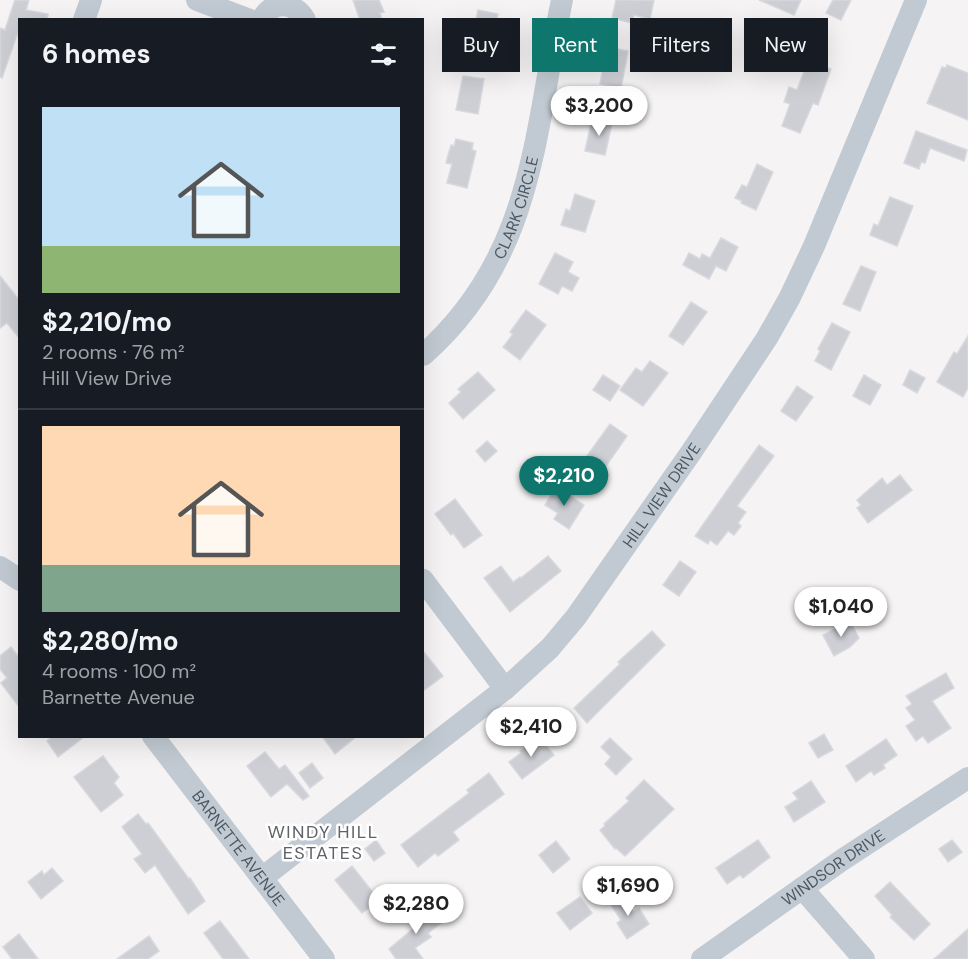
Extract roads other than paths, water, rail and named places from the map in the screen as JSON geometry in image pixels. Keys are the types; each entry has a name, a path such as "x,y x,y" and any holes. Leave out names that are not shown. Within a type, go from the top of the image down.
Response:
{"street":[{"path":"85,18 91,0"},
{"path":"197,0 245,18"},
{"name":"CLARK CIRCLE","path":"424,354 470,305 489,276 513,227 525,188 562,0"},
{"name":"HILL VIEW DRIVE","path":"262,878 505,689 550,648 576,617 692,451 767,338 790,297 814,246 916,0"},
{"path":"263,18 268,10 281,5 296,8 304,18"},
{"path":"0,567 18,579"},
{"path":"424,581 505,689"},
{"name":"BARNETTE AVENUE","path":"155,738 324,959"},
{"name":"WINDSOR DRIVE","path":"702,959 802,888 968,778"},
{"path":"802,888 864,959"}],"district":[{"name":"WINDY HILL ESTATES","path":"323,842"}]}
